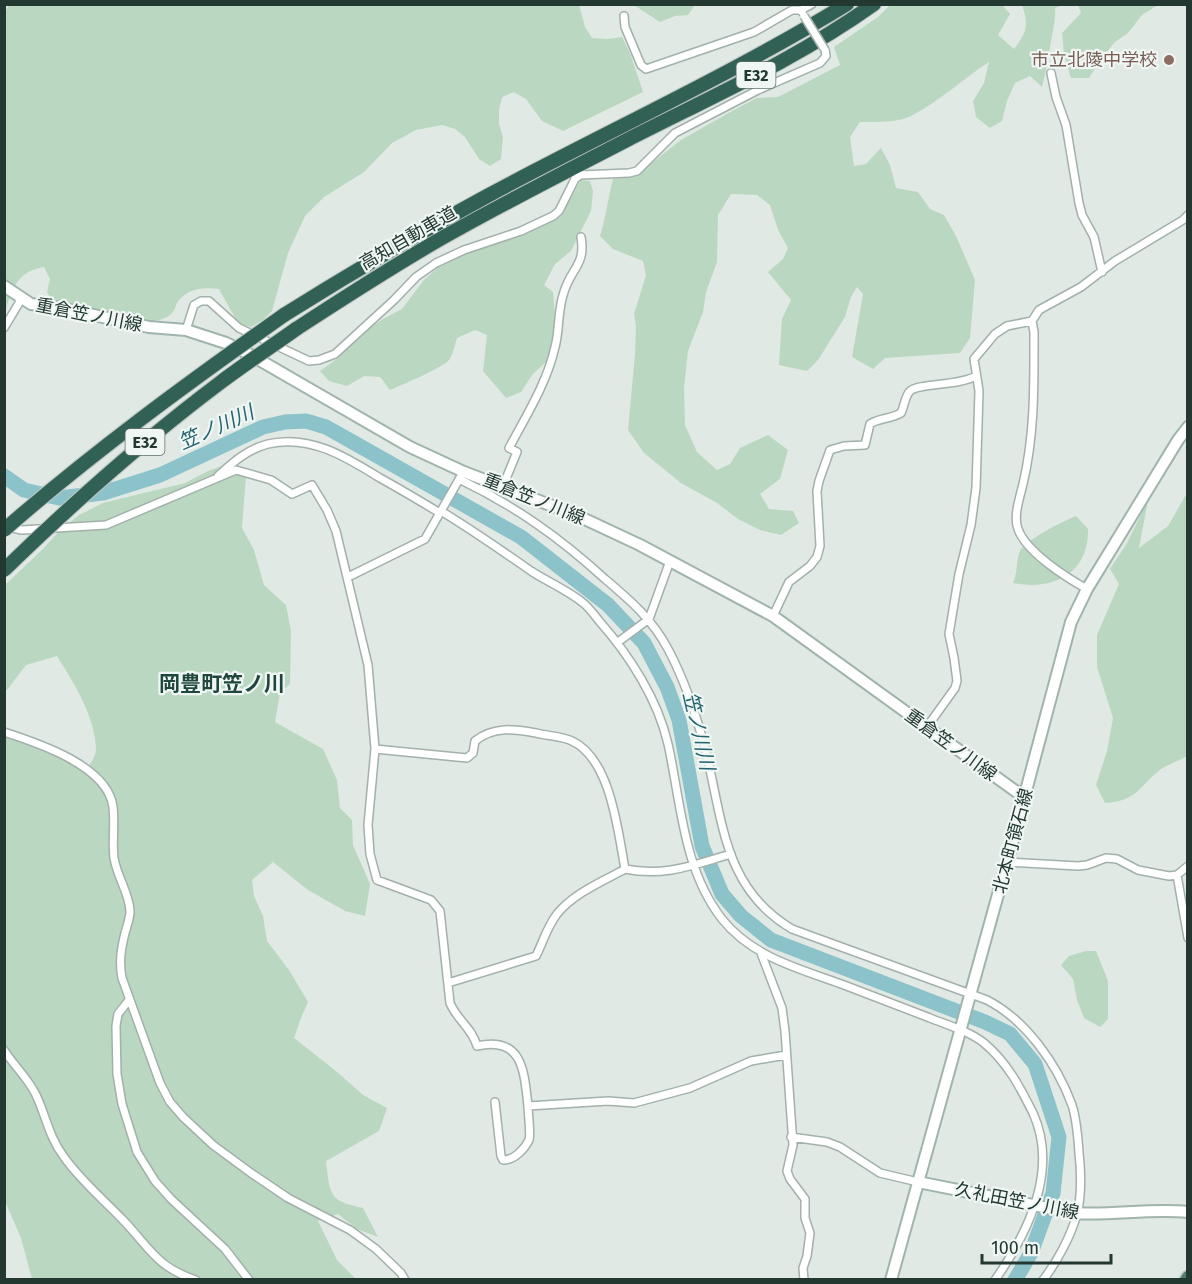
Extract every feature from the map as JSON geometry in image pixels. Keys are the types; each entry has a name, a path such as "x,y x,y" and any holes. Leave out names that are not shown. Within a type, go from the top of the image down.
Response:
{"highway":[{"name":"高知自動車道","path":"4,570 154,434 223,380 296,329 435,242 550,180 847,4"},
{"name":"高知自動車道","path":"4,528 143,416 284,315 416,236 560,158 733,87 796,53 874,4"}],"main road":[{"name":"重倉笠ノ川線","path":"4,286 31,304 61,308 149,327 186,330 226,344 249,354 460,478 503,486 640,545 773,616 1025,798"},
{"name":"北本町領石線","path":"891,1280 1025,798 1071,622 1087,590 1188,427"},
{"name":"久礼田笠ノ川線","path":"918,1182 1075,1213 1157,1210 1188,1212"}],"street":[{"path":"802,13 812,4"},
{"path":"186,330 194,305 201,301 208,301 239,328 309,361 335,354 416,277 436,263 464,250 521,231 553,216 559,211 575,178 580,175 637,171 675,133 758,90 820,63 826,56 825,50 802,13 792,10 754,32 646,69 641,65 625,27 624,16"},
{"path":"1051,73 1056,97 1066,125 1082,215 1094,237 1102,272"},
{"path":"1087,590 1051,566 1031,548 1018,529 1018,506 1028,461 1033,420 1034,332 1032,321 1039,310 1081,287 1115,261 1188,215"},
{"path":"503,486 516,452 509,448 546,377 556,345 559,307 568,279 579,265 583,249 581,237"},
{"path":"4,328 19,303 20,297"},
{"path":"927,727 955,688 957,681 949,634 959,574 971,525 976,488 979,391 974,359 995,334 1007,326 1032,321"},
{"path":"773,616 789,582 810,566 817,557 820,546 817,491 830,450 844,446 865,445 870,424 873,421 892,418 901,413 908,393 915,388 946,386 968,381 976,376"},
{"path":"215,479 239,457 254,449 269,444 306,442 345,457 441,510 583,603 619,641 650,695 667,741 696,864 720,916 733,932 761,953 792,967 960,1029 981,1040 999,1056 1024,1094 1038,1125 1042,1147 1040,1190 1036,1206 995,1280"},
{"path":"4,528 22,530 106,525 236,470 271,480 292,494 312,484 336,531 368,665 375,749 368,825 370,854 377,880 431,900 440,911 450,1003 454,1012 474,1036 477,1046 486,1044 500,1046 510,1049 518,1056 525,1080 530,1138 519,1154 509,1160 502,1160 495,1102"},
{"path":"348,577 425,539 460,478 496,497 572,549 634,603 672,657 705,750 729,855 740,878 754,898 776,919 792,929 998,1005 1021,1024 1057,1073 1072,1107 1078,1140 1080,1177 1075,1213 1068,1236 1043,1280"},
{"path":"619,641 647,620 670,561"},
{"path":"375,749 467,758 473,753 475,741 502,729 516,729 572,741 591,755 601,773 615,813 625,869"},
{"path":"4,732 81,765 105,787 113,805 114,857 119,878 128,896 130,913 121,948 120,964 129,1000 160,1083 170,1102 213,1145 305,1208 350,1230 368,1242 401,1273 405,1280"},
{"path":"448,983 536,956 545,933 565,906 625,869 645,873 673,871 729,855"},
{"path":"1007,862 1087,866 1106,858 1159,875 1177,875 1188,866"},
{"path":"1177,875 1188,938"},
{"path":"761,953 782,1008 792,1154 787,1171 789,1179 805,1199 805,1218 810,1233 803,1268 804,1280"},
{"path":"129,1000 118,1014 116,1026 117,1074 122,1104 137,1152 155,1181 225,1249 249,1280"},
{"path":"4,1050 36,1095 49,1133 80,1179 124,1221 162,1264 178,1274 196,1280"},
{"path":"528,1106 608,1101 634,1103 690,1088 751,1060 786,1055"},
{"path":"791,1137 827,1142 840,1147 880,1173 918,1182"}],"green space":[{"path":"9,5 579,5 585,27 592,38 622,37 643,92 563,131 542,121 526,99 514,92 502,97 499,110 499,124 503,137 501,159 490,166 479,159 465,137 455,129 442,125 416,130 392,143 364,172 324,197 305,216 288,253 272,311 251,327 238,323 219,289 207,288 190,291 181,298 170,315 147,322 54,303 47,292 50,279 44,267 27,273 16,284 9,298 5,315 4,13"},
{"path":"634,5 695,5 688,15 675,16 660,22"},
{"path":"890,5 1002,5 1010,14 998,35 1014,49 1026,28 1022,5 1064,5 1055,8 1042,87 1030,76 1015,83 1002,121 990,128 976,117 973,101 984,83 989,62 932,104 911,116 893,121 860,122 850,137 854,166 866,164 881,148 890,165 896,188 918,192 930,209 944,215 957,238 975,280 970,338 960,353 885,358 873,369 852,357 863,294 857,287 851,297 845,317 818,360 807,371 779,365 782,319 791,300 768,272 783,259 788,248 778,230 770,205 757,195 731,194 718,215 717,262 706,292 703,312 688,351 684,388 685,425 697,452 717,470 730,464 740,448 768,435 788,450 780,479 760,494 769,509 793,511 799,523 781,535 760,530 738,519 717,503 681,483 644,453 628,430 635,354 634,314 646,275 643,261 613,249 600,236 613,179 635,176 681,140 757,98 778,97 840,65 834,47 878,17"},
{"path":"1078,5 1158,5 1142,15 1128,33 1115,42 1089,78 1071,78 1064,54 1062,33 1081,13"},
{"path":"581,180 590,181 593,191 591,211 571,251 555,264 544,285 553,292 556,333 552,356 532,375 521,392 506,398 483,371 487,335 475,330 457,338 452,355 445,363 390,390 380,377 364,376 347,386 329,381 320,371 338,358 359,333 402,309 424,280 441,265 462,252 560,217"},
{"path":"231,463 246,475 242,528 254,550 264,585 286,605 291,631 290,684 280,693 275,722 323,749 337,780 340,808 352,820 353,845 370,884 365,916 345,911 308,890 273,862 252,880 254,896 263,916 267,941 289,970 308,1002 294,1038 363,1095 387,1108 379,1131 326,1161 330,1189 333,1194 343,1202 363,1208 378,1237 357,1229 338,1214 318,1221 337,1260 356,1279 32,1279 21,1238 4,1199 5,731 30,739 89,766 96,749 88,712 57,656 26,665 5,690 5,585 60,530 79,515 103,503 185,483 208,471"},
{"path":"1187,493 1187,756 1161,769 1131,796 1116,802 1105,803 1096,785 1107,751 1113,718 1097,667 1097,635 1119,584 1110,569 1127,543 1148,500 1139,548 1168,526"},
{"path":"1076,516 1088,529 1087,545 1075,568 1066,576 1055,581 1028,585 1013,583 1020,551 1023,547 1045,531"},
{"path":"1086,951 1096,951 1108,981 1108,1019 1100,1027 1084,1018 1077,1000 1073,979 1061,965 1069,956"}],"waterway":[{"name":"笠ノ川川","path":"4,476 24,490 59,498 103,493 160,475 263,427 285,422 306,421 326,427 521,537 608,605 644,643 667,687 679,720 702,846 722,894 741,916 771,940 985,1022 1010,1034 1035,1064 1059,1137 1053,1193 1031,1253 1015,1280"}],"place":[{"name":"市立北陵中学校","path":"1169,60"}],"district":[{"name":"岡豊町笠ノ川","path":"222,684"}]}
